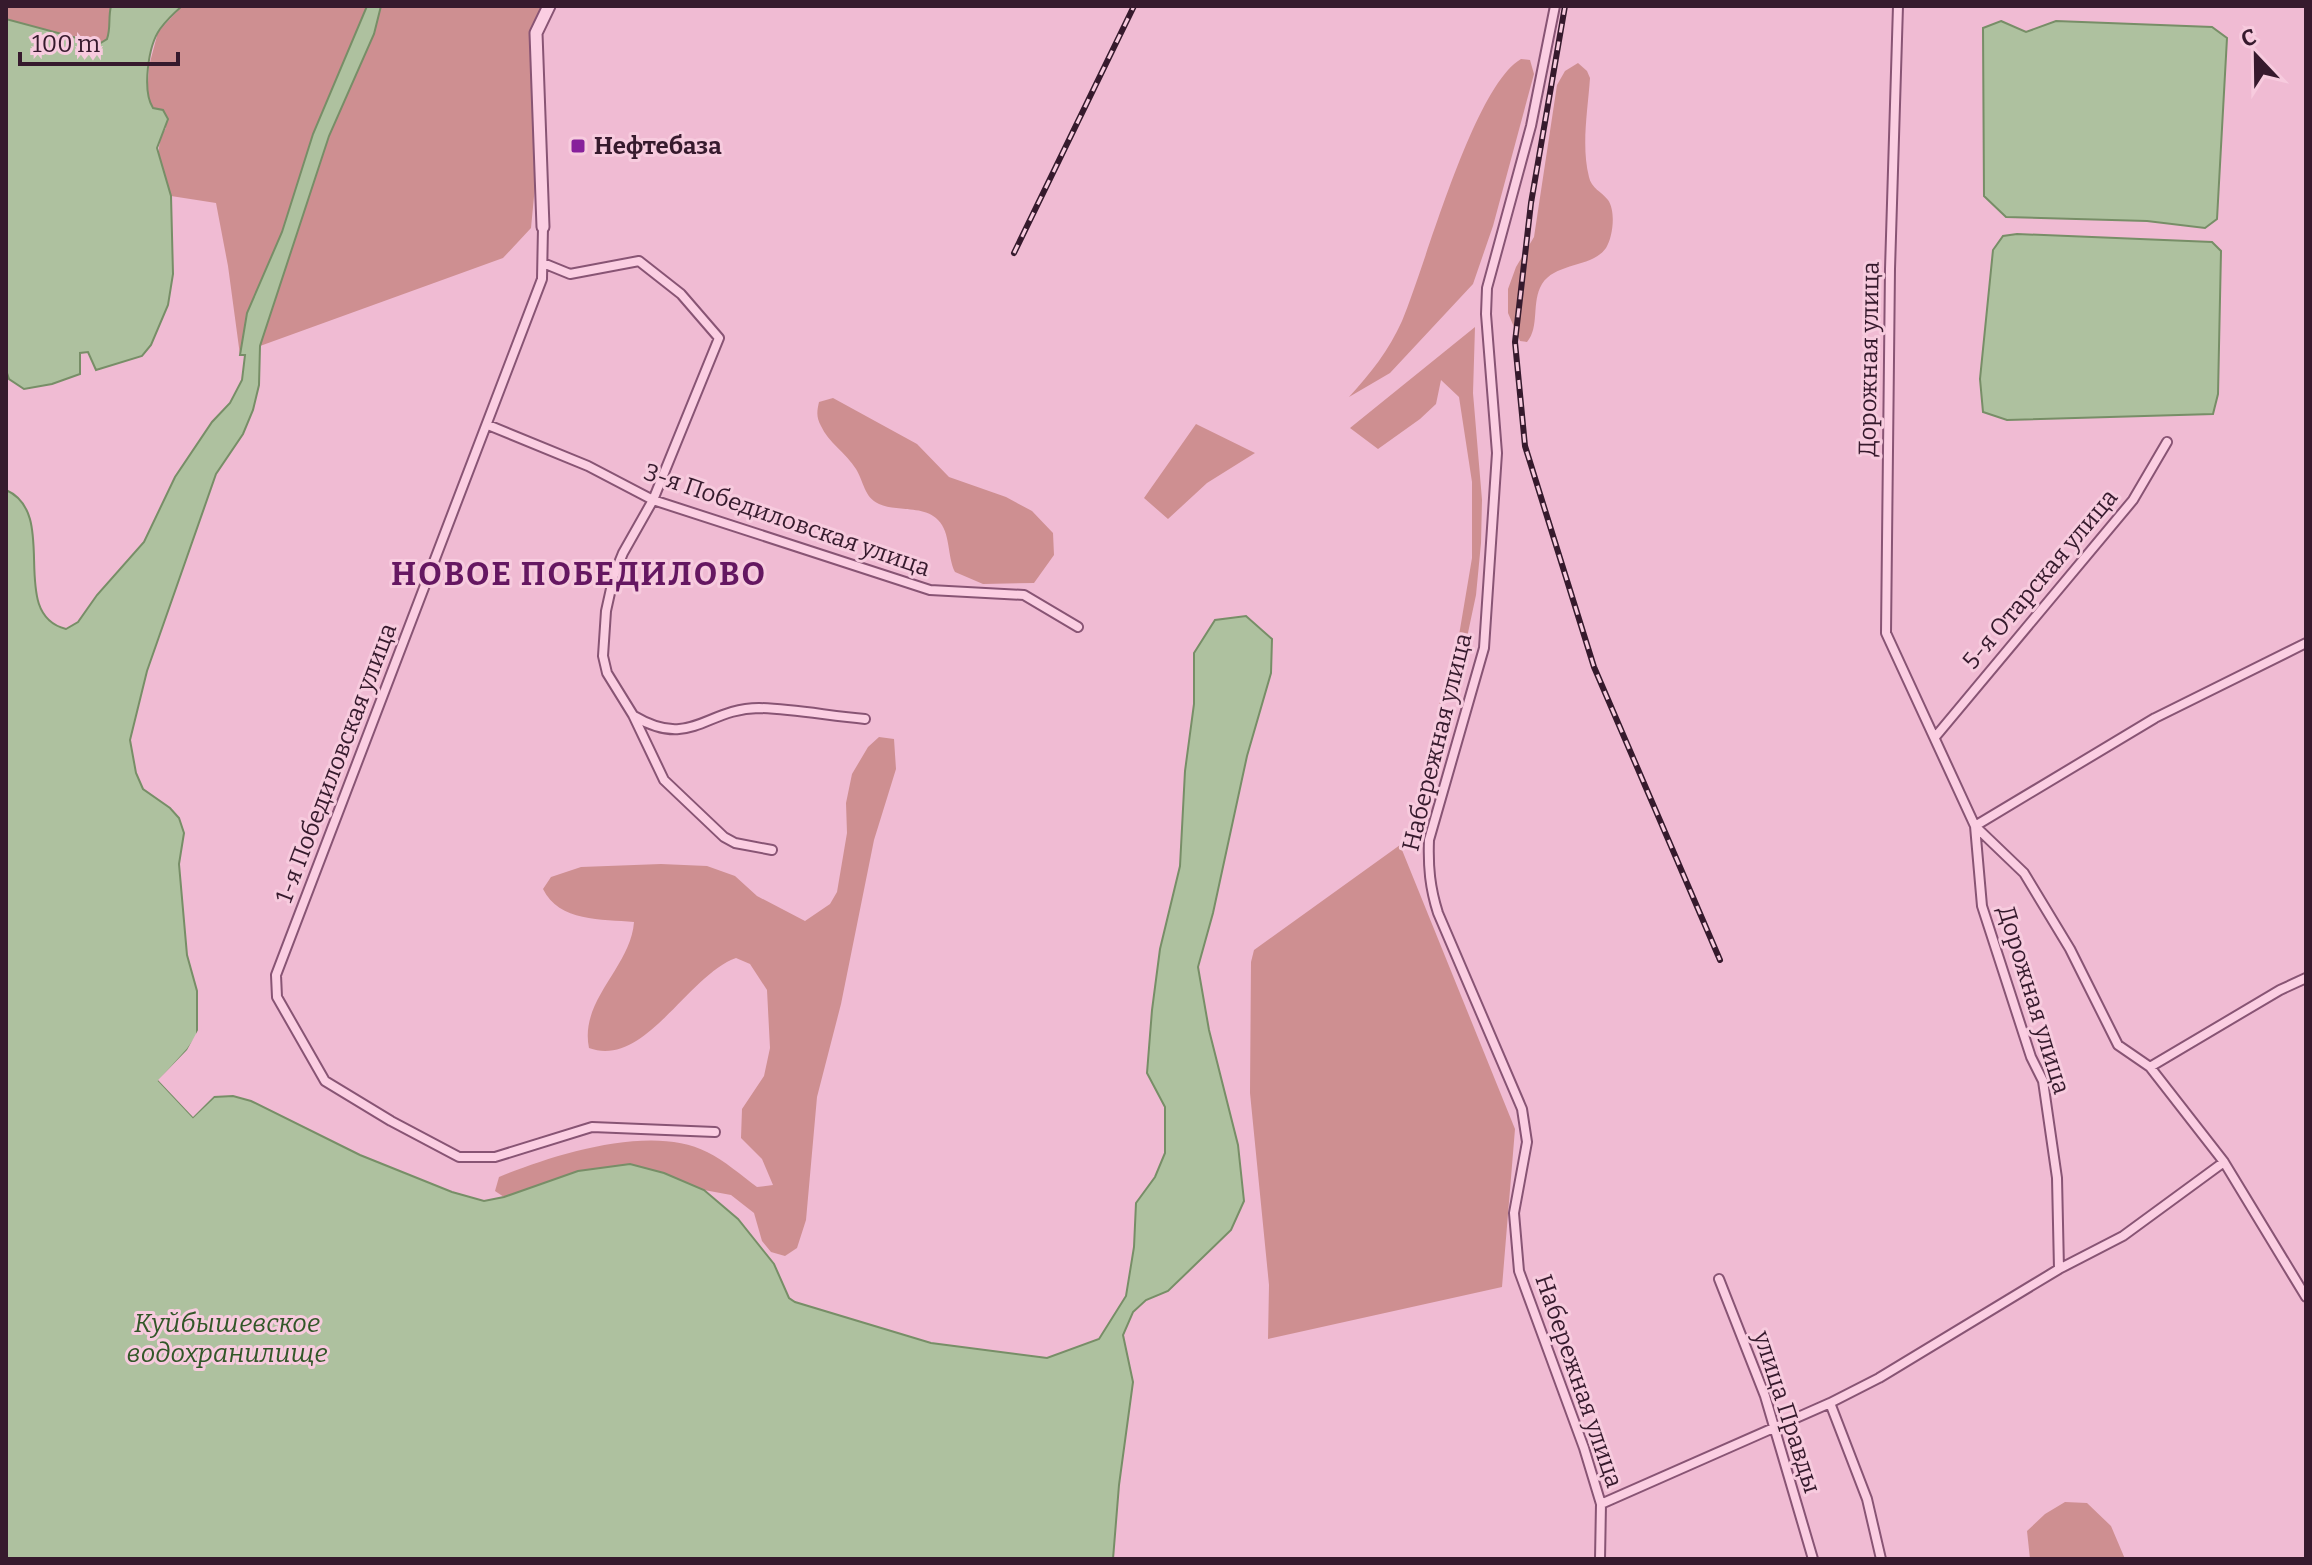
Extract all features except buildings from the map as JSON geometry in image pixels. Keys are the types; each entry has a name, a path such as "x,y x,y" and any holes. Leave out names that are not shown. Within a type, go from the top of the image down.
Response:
{"street":[{"path":"543,227 536,33 549,6"},
{"name":"Набережная улица","path":"1555,6 1531,126 1487,288 1486,314 1497,453 1484,648 1429,840 1428,866 1430,888 1438,913 1522,1109 1527,1142 1514,1213 1519,1271 1584,1448 1601,1504 1600,1559"},
{"name":"Дорожная улица","path":"1898,6 1890,269 1886,633 1975,826 1982,906 2031,1057 2043,1081 2057,1178 2059,1269"},
{"name":"1-я Победиловская улица","path":"543,227 542,279 276,975 277,997 325,1081 459,1157 495,1157 592,1127 715,1132"},
{"path":"543,263 570,274 639,261 681,294 719,338 653,500 614,575 606,611 604,665 633,715 656,767 678,794 724,837 735,843 772,850"},
{"name":"3-я Победиловская улица","path":"488,425 588,466 653,500 930,590 1024,595 1078,627"},
{"name":"5-я Отарская улица","path":"1936,736 2133,500 2167,442"},
{"path":"2306,643 2155,718 1975,826 2024,873 2070,949 2118,1045 2150,1067 2224,1162 2306,1297"},
{"path":"633,715 651,727 664,730 681,730 757,708 865,719"},
{"path":"2150,1067 2280,990 2306,978"},
{"path":"1601,1504 1830,1403 1879,1378 2059,1269 2123,1236 2224,1162"},
{"name":"улица Правды","path":"1719,1279 1765,1396 1813,1559"},
{"path":"1830,1403 1867,1499 1881,1559"}],"shaded area":[{"path":"6,6 111,6 107,39 99,44 6,19"},
{"path":"182,6 367,6 313,134 282,232 247,313 240,355 216,203 171,196 159,153 166,128 147,99 149,66 158,32"},
{"path":"381,6 542,6 530,32 535,186 531,228 503,258 260,346 329,136 374,34"},
{"path":"1521,59 1530,60 1534,74 1493,226 1473,284 1390,373 1349,397 1379,361 1397,332 1469,139 1503,76"},
{"path":"1578,63 1590,78 1585,140 1589,177 1610,205 1612,231 1606,248 1600,254 1556,272 1542,284 1531,336 1527,342 1520,341 1508,313 1508,289 1516,267 1534,237 1557,85 1565,71"},
{"path":"1475,327 1473,393 1482,500 1476,595 1462,661 1436,714 1456,653 1472,558 1472,482 1459,397 1441,380 1436,404 1378,449 1350,428"},
{"path":"833,398 917,444 949,477 1006,497 1032,511 1053,533 1054,555 1034,583 983,584 955,572 945,531 938,520 925,512 874,501 856,469 819,423 819,402"},
{"path":"1196,424 1255,453 1207,483 1168,519 1144,498"},
{"path":"879,737 894,739 896,769 874,840 841,1004 817,1097 806,1220 797,1248 785,1256 771,1252 762,1241 754,1213 731,1195 704,1190 664,1173 578,1171 504,1197 495,1191 499,1177 574,1152 631,1141 684,1144 707,1152 757,1187 773,1185 762,1159 741,1138 742,1109 764,1076 770,1048 767,990 750,964 736,958 718,968 647,1033 628,1045 609,1051 589,1048 591,1014 624,954 634,922 595,919 570,913 550,900 543,889 551,877 581,867 707,866 735,876 757,896 805,921 830,904 837,892 847,833 846,803 852,774 868,747"},
{"path":"1400,845 1515,1129 1502,1287 1268,1339 1269,1285 1250,1093 1251,962 1254,950"},
{"path":"2065,1502 2087,1503 2111,1526 2125,1559 2030,1559 2027,1531 2045,1514"}],"water":[{"path":"111,6 182,6 156,37 147,80 153,108 163,110 168,119 157,148 171,196 173,274 168,305 151,345 142,356 96,370 88,352 80,353 80,374 52,384 24,389 9,379 6,370 6,19 99,44 107,39"},
{"name":"Куйбышевское водохранилище","path":"367,6 381,6 374,34 329,136 260,346 259,385 253,410 243,434 216,474 147,671 130,740 136,773 143,789 170,808 179,818 184,833 179,864 187,955 197,991 197,1036 159,1081 193,1117 214,1097 233,1096 251,1101 360,1155 452,1192 484,1201 578,1171 630,1164 664,1173 704,1190 738,1219 774,1264 789,1298 795,1302 931,1343 1047,1358 1099,1339 1126,1296 1134,1247 1136,1203 1155,1177 1165,1153 1165,1107 1147,1073 1160,949 1180,866 1185,771 1194,704 1194,653 1215,620 1246,616 1272,639 1271,673 1247,756 1198,967 1209,1030 1238,1145 1244,1201 1231,1230 1168,1291 1146,1300 1133,1312 1123,1335 1133,1382 1113,1559 6,1559 6,490 22,502 30,520 39,604 48,620 66,629 78,622 97,595 144,542 175,477 212,422 230,403 242,380 245,355 240,355 247,313 282,232 313,134"},
{"path":"2001,21 2026,32 2056,21 2212,27 2227,38 2217,219 2205,228 2147,221 2006,217 1984,196 1983,28"},
{"path":"2017,234 2212,242 2221,251 2218,394 2213,414 2007,420 1983,412 1980,379 1993,250 2003,236"}],"pier":[{"path":"202,1023 201,1037 191,1053 163,1080 193,1113 211,1094 218,1092 193,1117 158,1080 187,1050"}],"railway":[{"path":"1014,253 1134,6"},
{"path":"1565,6 1531,203 1515,342 1525,446 1594,667 1720,960"}],"place":[{"name":"Нефтебаза","path":"578,146"}],"district":[{"name":"НОВОЕ ПОБЕДИЛОВО","path":"579,574"}]}
